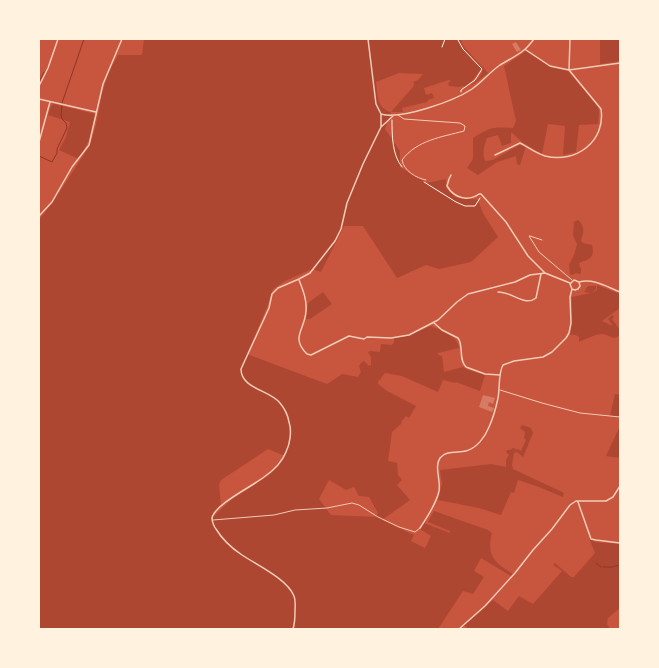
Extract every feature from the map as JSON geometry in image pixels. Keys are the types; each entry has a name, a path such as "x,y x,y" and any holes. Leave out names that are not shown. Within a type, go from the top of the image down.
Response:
{"street":[{"path":"39,86 48,68 58,39"},
{"path":"39,216 52,202 69,172 88,145 106,75 122,39"},
{"path":"368,39 376,104 381,114 382,127"},
{"path":"293,629 295,620 295,604 294,596 290,590 273,574 240,554 216,530 212,520 213,516 224,504 266,476 287,452 291,428 280,402 252,386 241,374 241,369 269,308 272,294 283,285 310,273 338,235 343,222 347,203 382,127 397,114 431,107 463,94 500,65 525,49 534,39"},
{"path":"495,155 520,143 544,156 555,158 564,157 579,152 593,142 599,130 601,109 569,70 570,39"},
{"path":"525,49 550,66 569,70 620,63"},
{"path":"39,99 96,112"},
{"path":"39,142 50,102"},
{"path":"381,114 393,116"},
{"path":"451,175 448,179 447,186 450,192 457,196 471,198 479,194 482,195 506,222 528,256 545,273 571,282 576,280 579,282 595,282 620,292"},
{"path":"299,279 305,298 306,310 298,339 300,346 307,354 310,354 349,336 364,339 367,337 392,338 414,333 434,323 468,294 515,282 530,275 545,273"},
{"path":"498,292 506,292 529,302 536,298 542,274"},
{"path":"420,528 432,509 438,494 440,484 438,465 441,457 446,454 468,450 483,438 489,428 494,414 502,367 505,364 514,361 543,357 552,352 566,338 570,328 571,282"},
{"path":"572,289 578,289 580,286 579,282"},
{"path":"434,323 460,341 462,361 466,367 485,374 500,375"},
{"path":"459,629 489,602 552,529 566,509 573,502 606,501 615,495 620,486"},
{"path":"578,501 591,539 620,542"}],"lane":[{"path":"397,114 404,119 463,123 465,126 464,131 438,137 422,143 411,150 402,160 408,171 426,180"},
{"path":"542,240 529,236 539,252 571,282"},
{"path":"499,389 542,403 580,413 620,417"},
{"path":"212,520 274,515 295,510 327,508 352,503 359,505 378,517 409,531 415,532 420,528"}],"path":[{"path":"442,47 444,39"},
{"path":"458,40 463,49 482,69 471,84 461,90 463,94"},
{"path":"393,116 394,144 397,159 404,168"},
{"path":"422,181 465,206 475,206 482,195"}],"shaded area":[{"path":"144,39 462,39 461,41 464,47 488,73 468,88 479,78 483,71 480,70 472,81 465,87 449,86 448,83 451,81 449,80 424,88 426,95 432,93 434,98 428,100 427,102 402,108 403,112 391,112 385,129 400,151 400,167 427,183 446,179 446,188 455,197 478,200 483,213 498,237 471,262 439,269 426,265 397,278 363,226 344,226 321,272 312,269 285,281 273,289 247,354 327,384 342,374 358,377 361,372 359,366 361,363 364,361 369,366 371,365 371,357 368,352 380,352 381,344 392,345 394,338 409,335 431,326 453,337 458,344 459,348 438,353 438,355 442,356 444,372 463,367 485,375 480,391 456,382 443,380 438,392 402,376 385,373 378,382 378,384 387,391 416,406 409,418 406,416 401,422 402,423 392,432 388,461 397,463 398,475 402,480 397,485 410,500 382,520 414,535 411,541 425,548 431,536 420,529 424,523 450,533 450,531 428,522 434,511 488,530 492,533 490,541 491,553 501,566 513,574 511,576 481,558 474,571 484,577 473,594 463,591 438,629 39,629 39,220 55,199 90,145 96,125 102,93 109,72 118,55 142,55","holes":["399,73 423,74 418,80 413,82 413,87 391,112 386,110 380,104 376,82","268,449 285,456 268,476 232,499 214,516 213,513 221,505 219,485 221,480","329,480 346,490 354,487 359,496 369,497 378,513 376,517 331,515 319,499"]},
{"path":"600,39 619,39 620,61 600,64"},
{"path":"526,51 550,67 568,71 598,107 598,124 579,125 576,152 563,155 565,126 548,124 542,154 522,142 511,132 511,143 502,146 498,135 487,138 484,150 485,161 493,160 519,145 526,146 520,165 517,164 516,156 497,162 478,175 467,168 473,159 473,138 492,128 513,128 516,121 504,66"},
{"path":"54,104 95,114 89,140 79,159 59,150 66,137 70,122 48,115 51,106"},
{"path":"578,220 583,228 581,241 592,245 593,253 589,259 579,263 581,273 572,275 570,274 569,265 577,244 573,235 574,222"},
{"path":"597,285 620,294 620,308 602,321 613,326 608,319 612,315 614,317 612,319 620,330 620,334 614,338 600,334 579,342 579,337 570,335 572,323 572,297 591,293 584,292 588,286 596,286 596,289 592,293 597,290"},
{"path":"323,292 332,304 310,319 306,319 308,303"},
{"path":"615,394 620,395 620,417 610,416"},
{"path":"522,425 531,428 533,433 523,457 517,452 514,453 512,465 513,469 564,493 563,497 518,480 514,493 511,492 501,515 479,508 438,500 442,484 440,470 491,464 506,467 506,460 509,455 506,452 507,450 513,448 521,451 526,440 524,438 525,432 520,428"},
{"path":"620,426 620,458 606,456"},
{"path":"589,538 595,542 620,544 620,608 608,618 607,624 610,629 469,629 464,625 493,600 508,611 519,596 533,604 562,571 553,565 555,563 571,577 574,577 595,553"}],"building":[{"path":"516,42 521,50 517,52 512,44"},
{"path":"483,395 495,398 493,404 489,402 488,406 494,408 492,412 479,407"}],"waterway":[{"path":"62,103 84,39"},
{"path":"39,82 44,72"},
{"path":"39,156 52,162 57,153 57,149 67,128 61,115 62,106"},
{"path":"596,563 601,567"},
{"path":"603,567 620,565"}]}
